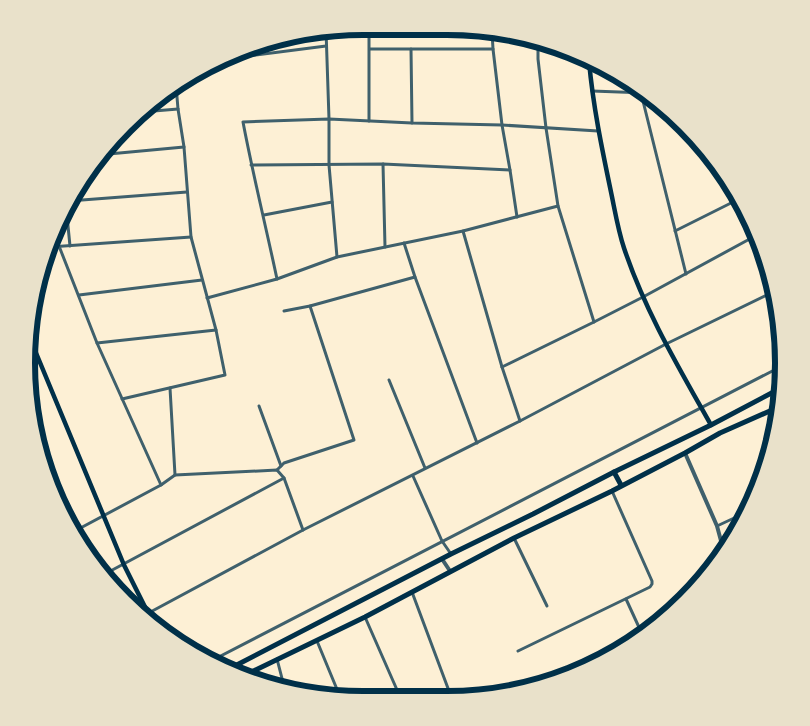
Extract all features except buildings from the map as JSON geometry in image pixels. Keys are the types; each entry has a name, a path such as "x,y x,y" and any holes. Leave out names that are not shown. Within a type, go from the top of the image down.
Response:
{"main road":[{"path":"589,68 591,91 598,131 623,247 643,297 666,344 711,425"},
{"path":"36,352 142,605"},
{"path":"236,666 451,554 773,392"},
{"path":"252,672 365,617 514,538 612,491 720,433 772,408"},
{"path":"614,472 621,485"}],"street":[{"path":"369,35 369,121"},
{"path":"326,37 329,165 337,257"},
{"path":"492,38 502,125 517,217"},
{"path":"247,56 326,46"},
{"path":"538,48 546,128 558,206 594,322"},
{"path":"370,49 493,49"},
{"path":"410,49 412,123"},
{"path":"591,91 633,93"},
{"path":"122,399 225,375 216,330 191,237 184,147 177,93"},
{"path":"646,102 686,274"},
{"path":"153,111 178,109"},
{"path":"277,279 243,122 329,119 502,125 598,131"},
{"path":"110,155 184,147"},
{"path":"251,166 383,164 510,170"},
{"path":"383,164 384,247"},
{"path":"78,200 187,192"},
{"path":"264,215 332,202"},
{"path":"675,231 733,203"},
{"path":"207,298 277,279 337,257 463,232 558,206"},
{"path":"68,221 70,246"},
{"path":"463,232 502,367 520,421"},
{"path":"161,485 97,343 59,246 191,237"},
{"path":"502,367 643,297 751,239"},
{"path":"404,244 477,443"},
{"path":"284,311 310,306 415,277"},
{"path":"79,295 202,280"},
{"path":"150,612 303,530 413,476 425,468 520,421 666,344 768,294"},
{"path":"80,528 175,476 277,470 284,463 354,440 310,306"},
{"path":"97,343 216,330"},
{"path":"218,657 775,370"},
{"path":"389,380 425,468"},
{"path":"170,388 175,476"},
{"path":"259,406 281,466"},
{"path":"685,453 717,526 721,543"},
{"path":"277,470 284,478 303,530"},
{"path":"413,476 442,541 451,554"},
{"path":"110,572 284,478"},
{"path":"518,651 650,587 652,584 612,491"},
{"path":"717,526 736,517"},
{"path":"514,538 546,606"},
{"path":"442,559 450,572"},
{"path":"412,592 449,691"},
{"path":"626,599 639,629"},
{"path":"365,617 397,691"},
{"path":"317,640 337,690"},
{"path":"277,659 283,681"}]}
